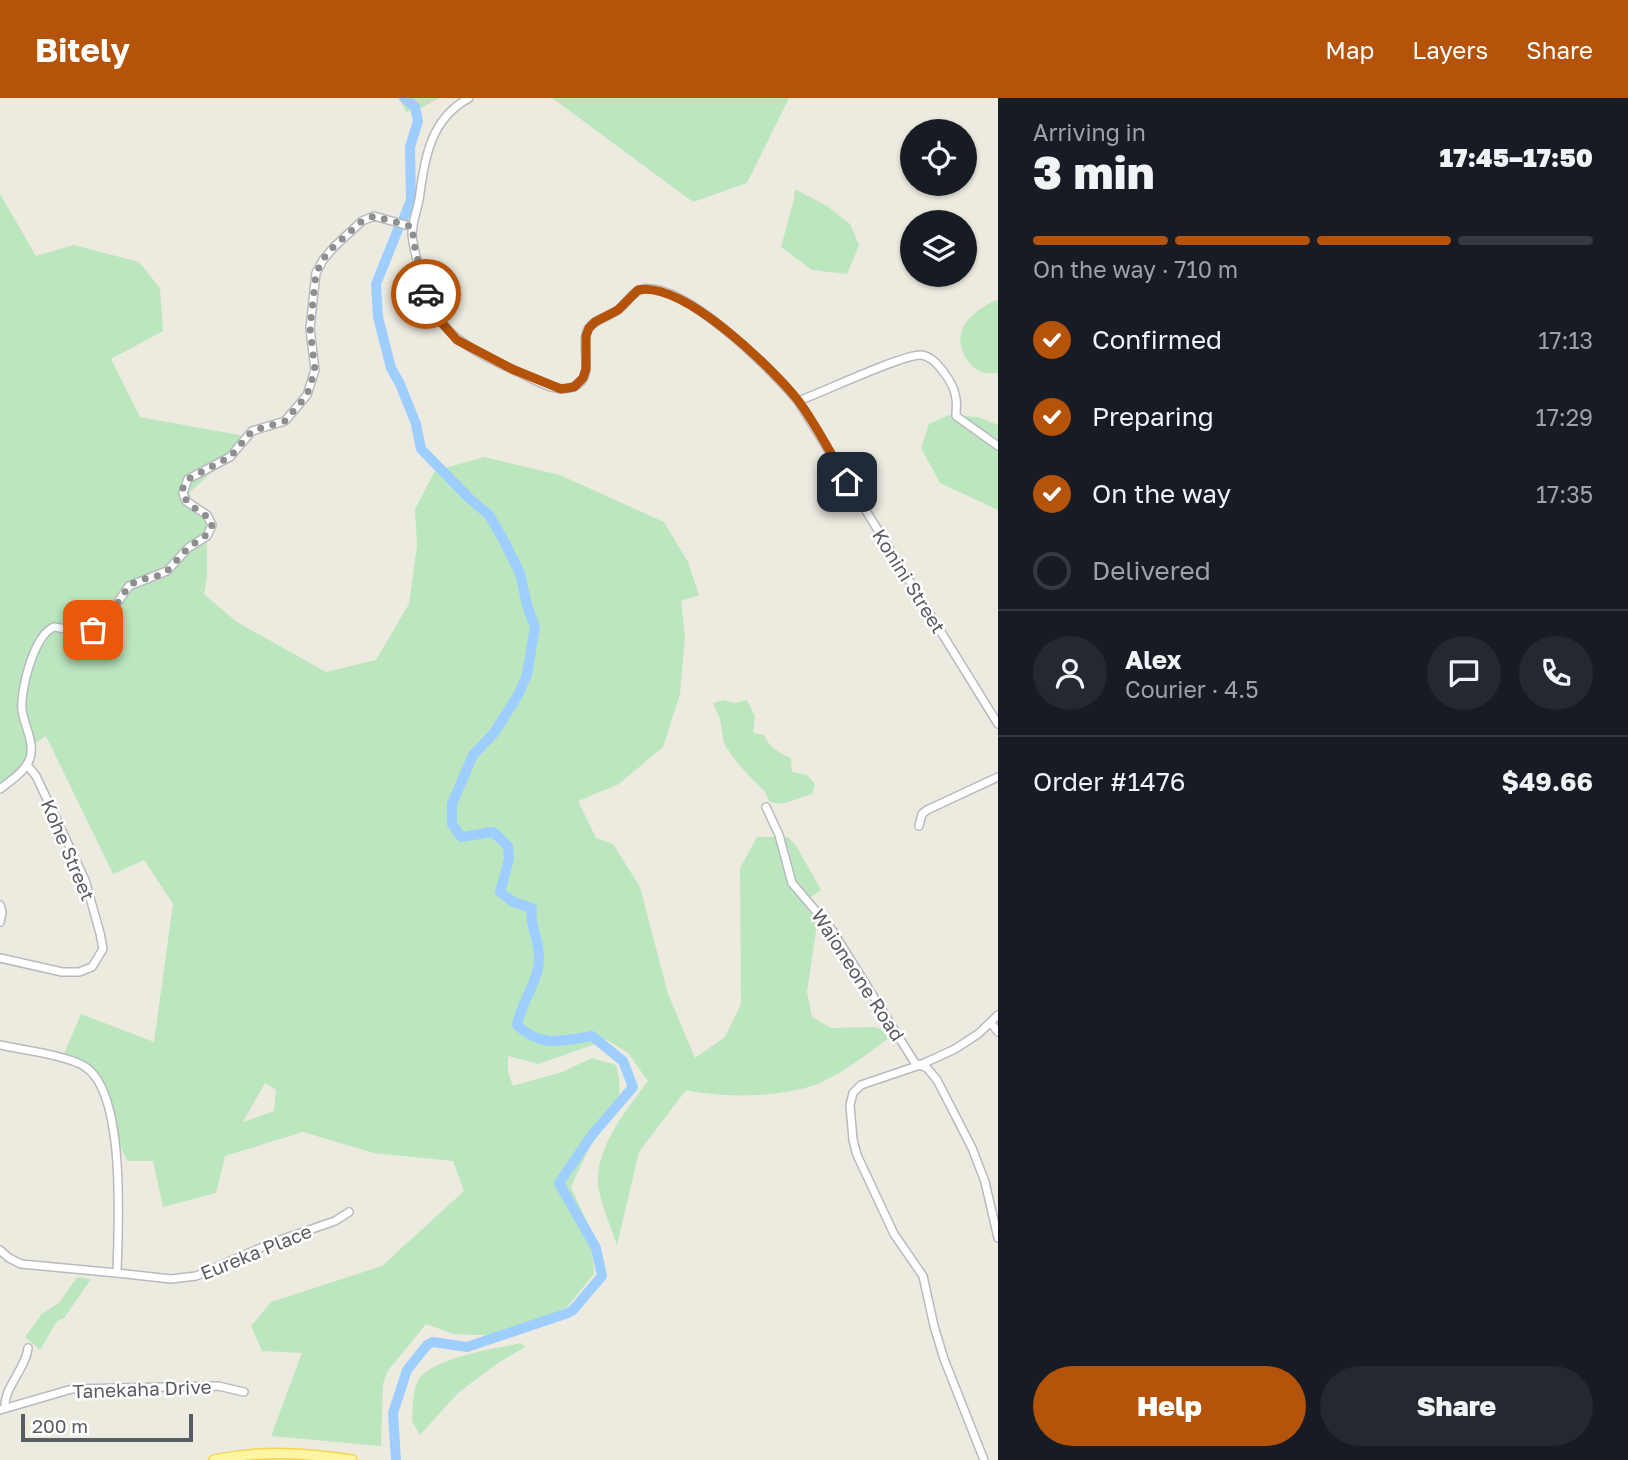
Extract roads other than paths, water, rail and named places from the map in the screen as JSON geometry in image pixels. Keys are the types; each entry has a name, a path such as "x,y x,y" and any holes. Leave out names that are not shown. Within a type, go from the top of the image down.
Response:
{"main road":[{"path":"238,1460 256,1455 290,1452 352,1460"},
{"path":"214,1460 247,1453 256,1455"}],"street":[{"path":"0,789 27,765 32,752 22,712 22,695 29,668 43,635 54,627 84,632 97,628 106,620 129,586 138,580 155,577 167,571 188,548 207,536 211,521 207,515 186,501 183,493 185,484 194,474 230,457 252,431 285,421 307,395 315,370 310,328 315,279 323,260 362,221 374,216 413,227 420,199 423,164 429,147 446,117 457,105 469,98"},
{"name":"Konini Street","path":"413,227 413,240 427,298 445,328 464,345 545,384 561,389 574,387 580,382 586,369 586,336 589,328 618,310 635,292 652,289 685,302 767,365 799,401 998,724"},
{"path":"799,401 904,359 924,355 939,365 957,396 956,416 998,446"},
{"name":"Kohe Street","path":"0,958 62,972 79,972 92,967 103,949 85,880 36,776 27,765"},
{"path":"919,826 926,810 998,777"},
{"name":"Waioneone Road","path":"766,807 779,835 792,883 832,930 915,1063 927,1068 937,1080 972,1148 985,1182 998,1238"},
{"path":"0,905 0,922"},
{"path":"984,1460 941,1351 923,1276 894,1234 860,1161 853,1140 850,1105 856,1089 869,1081 920,1065 955,1049 998,1015"},
{"path":"991,1023 998,1032"},
{"path":"0,1045 82,1065 93,1075 101,1088 118,1157 117,1273"},
{"name":"Eureka Place","path":"0,1250 21,1264 171,1279 196,1276 274,1242 335,1221 349,1212"},
{"path":"3,1408 26,1362 28,1348"},
{"name":"Tanekaha Drive","path":"3,1408 69,1390 87,1388 218,1386 244,1392"}],"waterway":[{"path":"403,220 411,200 410,147 418,121 415,107 404,98"},
{"path":"396,1460 393,1413 407,1370 427,1345 433,1342 467,1347 568,1313 602,1276 596,1248 559,1183 592,1135 633,1087 623,1061 592,1036 561,1041 543,1040 517,1025 539,965 532,908 513,902 500,892 509,859 508,846 493,832 461,837 452,824 452,804 473,755 494,733 527,675 535,627 520,573 503,539 489,515 421,449 416,424 391,368 378,317 376,284 399,227"}]}
